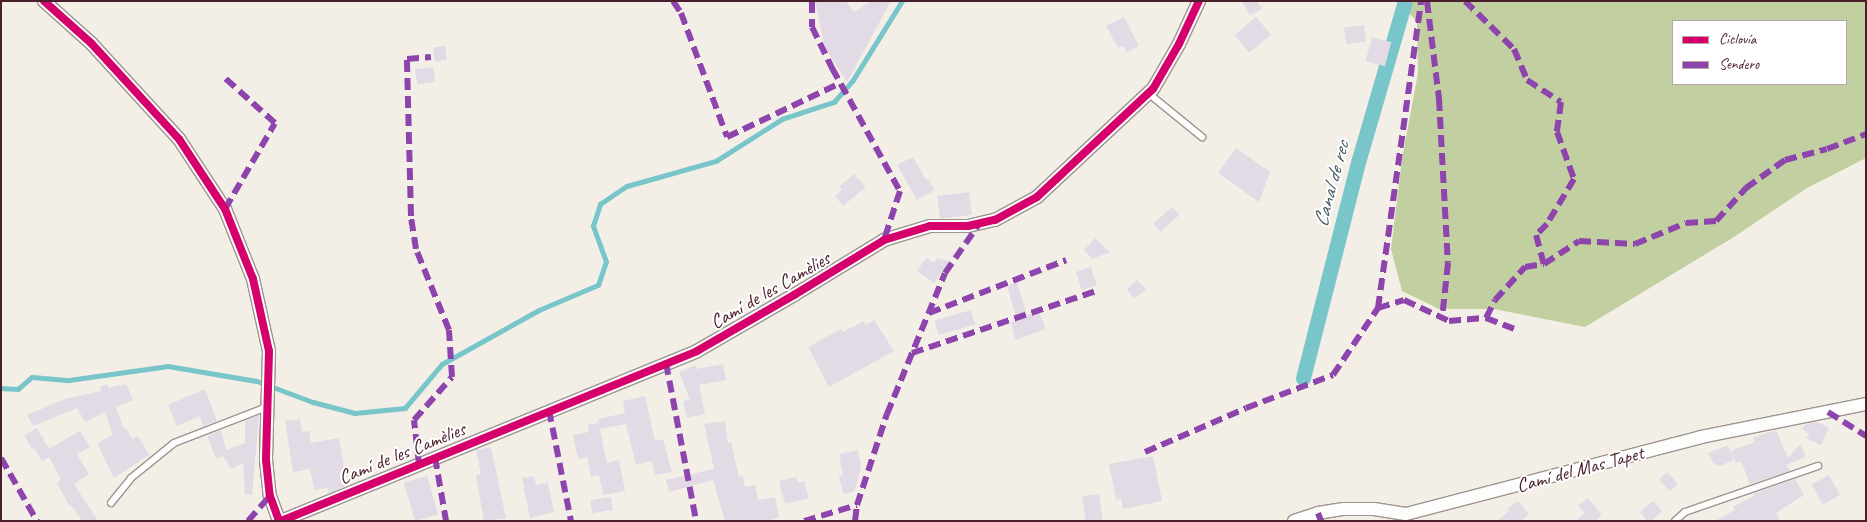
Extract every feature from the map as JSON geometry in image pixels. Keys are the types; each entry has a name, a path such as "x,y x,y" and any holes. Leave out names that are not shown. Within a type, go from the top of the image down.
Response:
{"street":[{"path":"44,1 91,42 179,139 225,209 253,279 269,351 266,460 270,496 280,521"},
{"name":"Camí de les Camèlies","path":"280,521 697,351 794,296 884,240 930,226 968,226 995,220 1037,198 1148,93 1179,44 1199,1"},
{"name":"Camí del Mas Tapet","path":"1294,521 1318,513 1344,510 1374,509 1409,517 1701,438 1866,404"}],"lane":[{"path":"1148,93 1202,137"},
{"path":"111,503 131,478 174,443 267,407"},
{"path":"1675,521 1685,512 1818,466"}],"green space":[{"path":"1399,1 1866,1 1866,158 1807,188 1734,237 1585,327 1494,309 1439,309 1402,291 1391,249 1402,159 1418,73 1417,22"}],"building":[{"path":"815,1 846,1 854,12 871,1 891,1 847,82 825,48"},
{"path":"1242,1 1257,1 1262,9 1250,15"},
{"path":"1124,17 1139,46 1127,52 1123,46 1118,48 1106,26"},
{"path":"1256,17 1271,35 1249,53 1235,35"},
{"path":"1364,25 1366,42 1346,44 1344,27"},
{"path":"1372,37 1391,42 1385,66 1366,61"},
{"path":"445,46 447,60 435,62 433,48"},
{"path":"433,67 435,82 417,84 415,70"},
{"path":"1236,148 1270,172 1259,202 1218,173"},
{"path":"913,157 926,180 928,179 935,190 917,200 897,165"},
{"path":"854,174 866,187 843,206 835,196 842,190 839,187"},
{"path":"969,192 972,215 940,219 937,196"},
{"path":"1172,207 1179,215 1160,232 1153,223"},
{"path":"1095,238 1110,252 1092,259 1084,250"},
{"path":"926,258 934,263 937,258 949,261 934,283 917,271"},
{"path":"1091,267 1097,285 1082,290 1076,272"},
{"path":"1137,280 1146,289 1134,299 1127,289"},
{"path":"1017,282 1027,315 1039,312 1046,329 1015,340 1011,322 1017,320 1007,286"},
{"path":"971,310 975,324 939,335 934,320"},
{"path":"874,320 894,351 829,387 808,347 841,329 843,332 864,321 866,325"},
{"path":"723,364 726,380 699,385 705,414 687,418 683,401 690,400 679,372 695,365 696,369"},
{"path":"107,384 108,388 126,384 133,400 116,407 124,429 126,428 132,439 138,436 149,455 114,478 97,443 113,435 105,412 85,422 77,408 33,426 27,415 65,399 101,391 100,387"},
{"path":"205,389 217,421 203,426 200,416 177,426 168,405"},
{"path":"645,396 655,441 663,439 672,472 655,475 652,461 636,465 626,424 600,429 607,463 619,460 625,491 603,495 599,475 591,477 587,457 578,459 573,435 589,432 588,425 598,423 598,419 625,413 623,401"},
{"path":"259,415 252,495 245,495 243,463 231,469 223,456 216,459 207,436 221,430 226,450 245,443 245,421"},
{"path":"300,419 302,432 309,431 311,443 339,438 347,485 329,493 328,488 314,490 310,469 293,472 285,421"},
{"path":"725,421 728,443 731,442 739,477 743,476 745,487 755,485 758,500 775,497 779,518 764,521 725,521 713,480 669,492 666,480 714,469 704,424"},
{"path":"1817,422 1829,428 1821,445 1806,438 1809,435 1802,428 1807,424"},
{"path":"37,428 49,449 80,431 90,447 77,454 89,474 74,484 98,521 82,521 72,506 70,507 57,483 61,480 49,457 42,461 24,435"},
{"path":"1776,430 1788,458 1800,444 1806,457 1786,465 1790,471 1750,484 1741,461 1736,463 1731,451 1755,442 1753,438"},
{"path":"1728,445 1734,460 1720,466 1713,463 1708,453"},
{"path":"491,447 506,518 484,521 476,475 481,474 476,450"},
{"path":"858,450 861,467 854,492 843,494 839,476 843,475 839,454"},
{"path":"1153,456 1162,501 1123,509 1121,499 1116,500 1109,464"},
{"path":"1667,472 1678,484 1670,491 1659,480"},
{"path":"1829,475 1840,495 1823,505 1812,485"},
{"path":"427,476 438,514 415,521 404,483"},
{"path":"534,476 536,485 548,483 554,512 530,518 522,478"},
{"path":"796,477 798,483 804,481 809,498 785,504 779,481"},
{"path":"1795,479 1804,495 1776,513 1780,521 1715,521 1735,510 1733,507 1754,496 1753,494"},
{"path":"1099,494 1103,521 1086,521 1082,496"},
{"path":"611,497 613,510 592,513 590,500"},
{"path":"1588,498 1602,515 1595,521 1576,521 1585,513 1578,505"},
{"path":"1518,501 1529,514 1521,521 1497,521 1509,511 1507,509"},
{"path":"1653,501 1662,511 1651,521 1647,521 1640,512"}],"waterway":[{"path":"1,388 18,389 32,377 69,380 168,366 257,381 313,402 355,413 405,408 442,364 539,310 598,285 606,262 593,226 600,204 627,186 716,161 782,119 834,102 853,80 902,1"},
{"name":"Canal de rec","path":"1303,378 1359,159 1405,1"}],"marked path":[{"path":"673,1 681,13 727,137 840,83"},
{"path":"812,1 812,27 832,68 900,191 884,240"},
{"path":"1145,452 1246,408 1333,375 1378,308 1421,1"},
{"path":"1427,1 1439,99 1448,263 1442,318"},
{"path":"1465,1 1514,49 1527,80 1561,102 1557,132 1574,179 1547,224 1536,235 1544,264"},
{"path":"419,464 414,420 452,377 449,330 416,249 411,216 407,59 431,57"},
{"path":"225,78 275,123 225,209"},
{"path":"1486,318 1495,300 1525,267 1544,264 1579,241 1635,244 1686,223 1716,221 1746,188 1785,160 1827,149 1866,134"},
{"path":"855,521 857,505 887,414 945,273 979,224"},
{"path":"929,313 1066,260"},
{"path":"912,353 1099,290"},
{"path":"1378,308 1404,300 1449,321 1486,318 1517,330"},
{"path":"666,363 696,521"},
{"path":"549,410 571,521"},
{"path":"1828,412 1866,436"},
{"path":"435,457 446,521"},
{"path":"1,458 37,521"},
{"path":"248,521 270,496"},
{"path":"804,521 857,505"},
{"path":"1318,513 1321,521"}],"cycle path":[{"path":"44,1 91,43 179,139 225,209 253,279 269,351 266,460 270,496 279,521"},
{"path":"281,521 697,351 884,240 930,226 968,226 995,220 1037,197 1153,89 1179,44 1199,1"}]}
